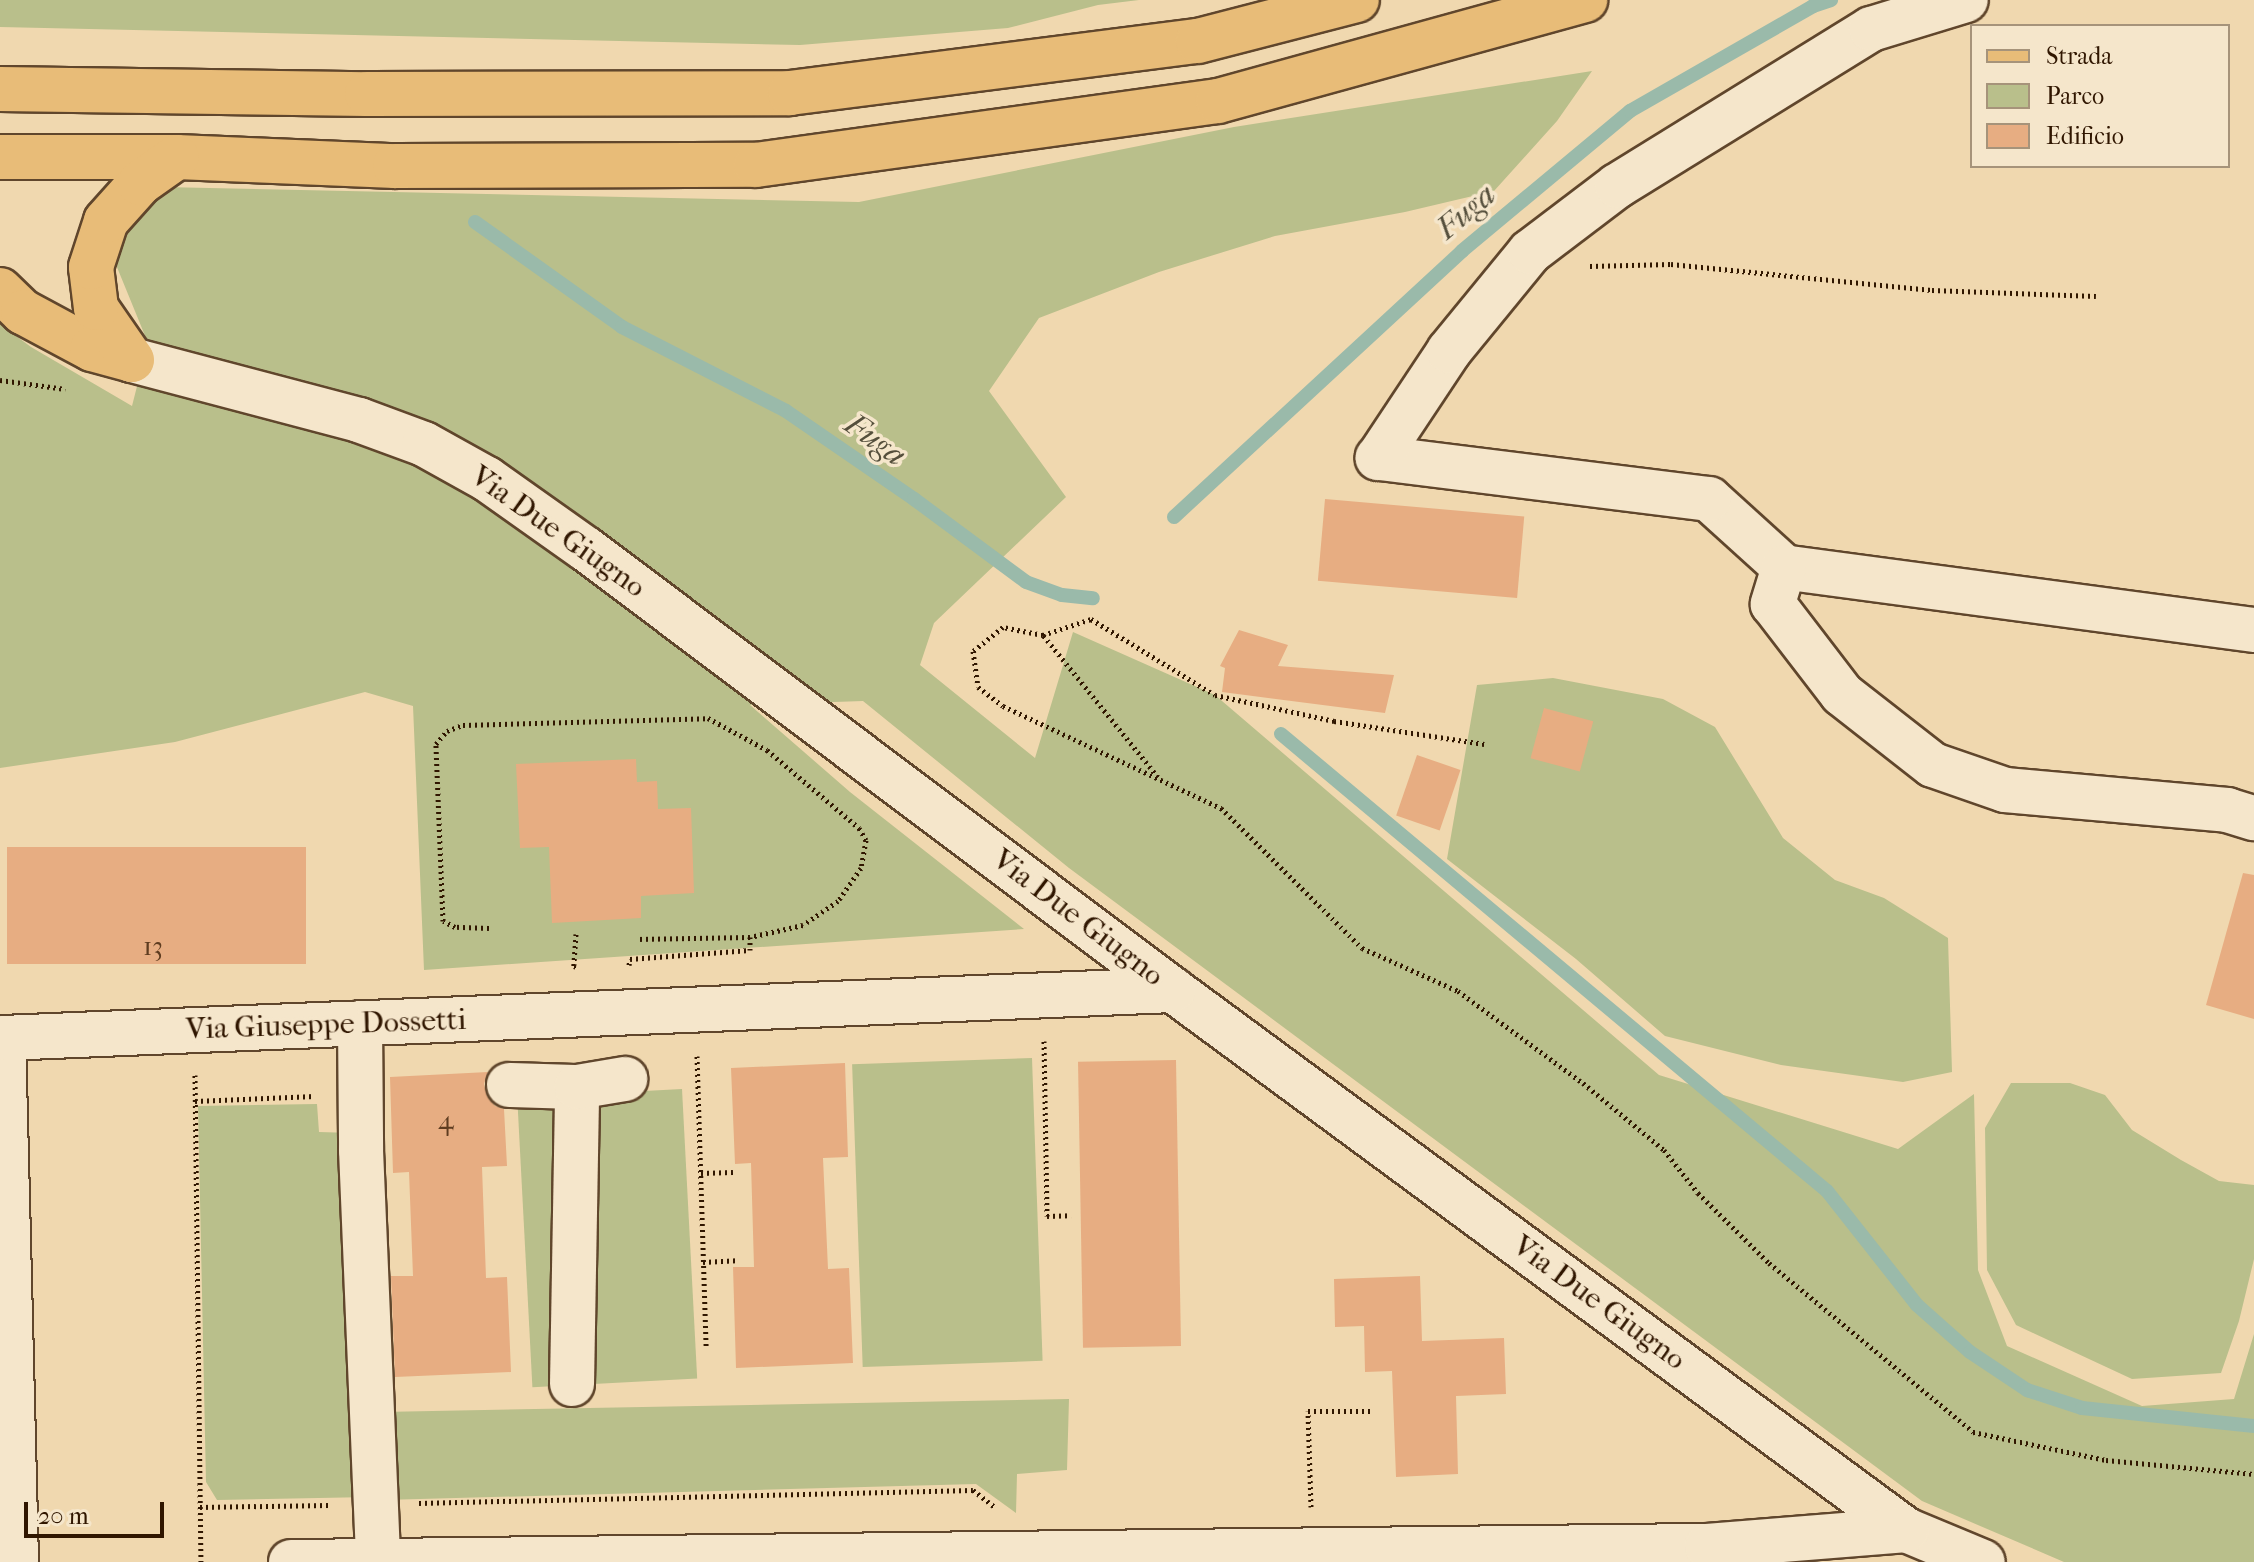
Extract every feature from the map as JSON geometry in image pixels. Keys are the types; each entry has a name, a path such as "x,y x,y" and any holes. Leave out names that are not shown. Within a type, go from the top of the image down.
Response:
{"main road":[{"path":"0,89 367,94 790,93 1198,41 1357,0"},
{"path":"0,157 177,157 395,166 756,165 1218,101 1585,0"},
{"path":"132,360 96,308 91,267 106,221 140,183 177,157"},
{"path":"0,290 23,312 92,349 132,360"}],"street":[{"path":"1966,0 1871,29 1617,186 1530,252 1449,351 1378,458 1709,499 1784,567 2254,630"},
{"name":"Via Due Giugno","path":"132,360 359,420 424,444 487,479 599,558 1173,990 1906,1530 1983,1562"},
{"path":"1784,567 1773,604 1842,694 1933,765 2005,790 2227,810 2254,818"},
{"name":"Via Giuseppe Dossetti","path":"16,1562 3,1038 1173,990"},
{"path":"360,1023 361,1150 378,1561"},
{"path":"509,1085 577,1087 625,1079"},
{"path":"572,1384 577,1087"},
{"path":"291,1562 1707,1546 1906,1530"}],"path":[{"path":"1585,267 1671,264 1932,290 2096,296"},
{"path":"0,380 69,390"},
{"path":"1484,744 1334,721 1215,695 1091,619 1043,635 1003,627 973,651 978,687 1003,706 1221,808 1362,948 1458,991 1583,1083 1664,1150 1698,1193 1769,1263 1973,1432 2106,1460 2254,1474"},
{"path":"1043,635 1158,777"},
{"path":"489,928 455,927 443,921 436,744 447,731 463,725 708,718 767,750 850,820 866,840 861,868 838,901 803,925 750,937 636,939"},
{"path":"576,934 574,966 588,967"},
{"path":"615,968 629,968 630,959 750,950 750,937"},
{"path":"1043,995 1047,1216 1071,1215"},
{"path":"695,1010 706,1347"},
{"path":"197,1030 195,1101 201,1562"},
{"path":"195,1101 320,1096"},
{"path":"701,1173 733,1172"},
{"path":"703,1262 737,1260"},
{"path":"1313,1551 1308,1411 1371,1411"},
{"path":"200,1507 973,1490 996,1509"}],"green space":[{"path":"0,0 1139,0 1098,5 1008,28 800,45 0,27"},
{"path":"1592,71 1557,121 1494,191 1405,212 1275,236 1159,272 1039,318 989,391 1066,497 934,623 920,665 1035,758 1073,632 1215,695 1659,1075 1898,1149 1974,1094 1978,1270 2007,1346 2142,1406 2234,1399 2254,1334 2254,1562 2064,1562 1922,1501 1069,868 863,701 750,705 850,792 1024,929 424,970 413,706 365,692 175,742 0,768 0,324 31,347 132,406 148,343 112,255 126,222 163,187 859,202 1234,127"},
{"path":"1553,678 1663,699 1715,727 1783,838 1835,880 1884,898 1948,938 1952,1072 1903,1082 1781,1065 1665,1036 1576,959 1447,859 1477,685"},
{"path":"1032,1058 1043,1361 863,1367 852,1064"},
{"path":"2011,1083 2070,1083 2105,1095 2132,1130 2181,1160 2219,1181 2254,1185 2254,1259 2239,1321 2221,1373 2132,1379 2016,1325 1987,1270 1985,1128"},
{"path":"682,1089 697,1379 532,1387 517,1098"},
{"path":"317,1104 319,1132 353,1133 370,1497 217,1500 206,1482 198,1106"},
{"path":"1069,1399 1067,1470 1017,1474 1016,1513 976,1484 384,1500 381,1412"}],"building":[{"path":"1325,499 1524,516 1517,598 1318,581"},
{"path":"1239,630 1288,645 1278,666 1394,675 1385,713 1222,692 1225,668 1220,666"},
{"path":"1544,708 1593,721 1580,771 1531,758"},
{"path":"1417,755 1460,770 1440,830 1396,816"},
{"path":"636,759 637,782 657,781 658,809 691,808 694,893 641,896 641,918 552,923 549,847 520,848 516,764"},
{"path":"7,847 306,847 306,964 7,964"},
{"path":"2243,873 2254,875 2254,1019 2206,1005"},
{"path":"1176,1060 1181,1346 1083,1348 1078,1062"},
{"path":"845,1063 848,1157 823,1158 828,1269 849,1268 853,1363 736,1368 733,1267 754,1267 751,1163 735,1164 731,1068"},
{"path":"488,1072 484,1084 487,1096 495,1106 504,1109 507,1166 482,1167 486,1278 507,1277 511,1372 395,1377 391,1276 413,1276 409,1172 393,1173 390,1077"},
{"path":"1420,1276 1422,1341 1504,1338 1506,1394 1456,1396 1458,1474 1396,1477 1392,1371 1365,1372 1364,1326 1335,1327 1334,1279"}],"waterway":[{"name":"Fuga","path":"1174,517 1462,251 1630,111 1813,6 1831,0"},
{"name":"Fuga","path":"475,222 622,327 786,411 914,499 1026,582 1062,595 1093,598"},
{"path":"1281,734 1827,1191 1917,1305 1970,1352 2027,1390 2082,1408 2254,1426"}]}
